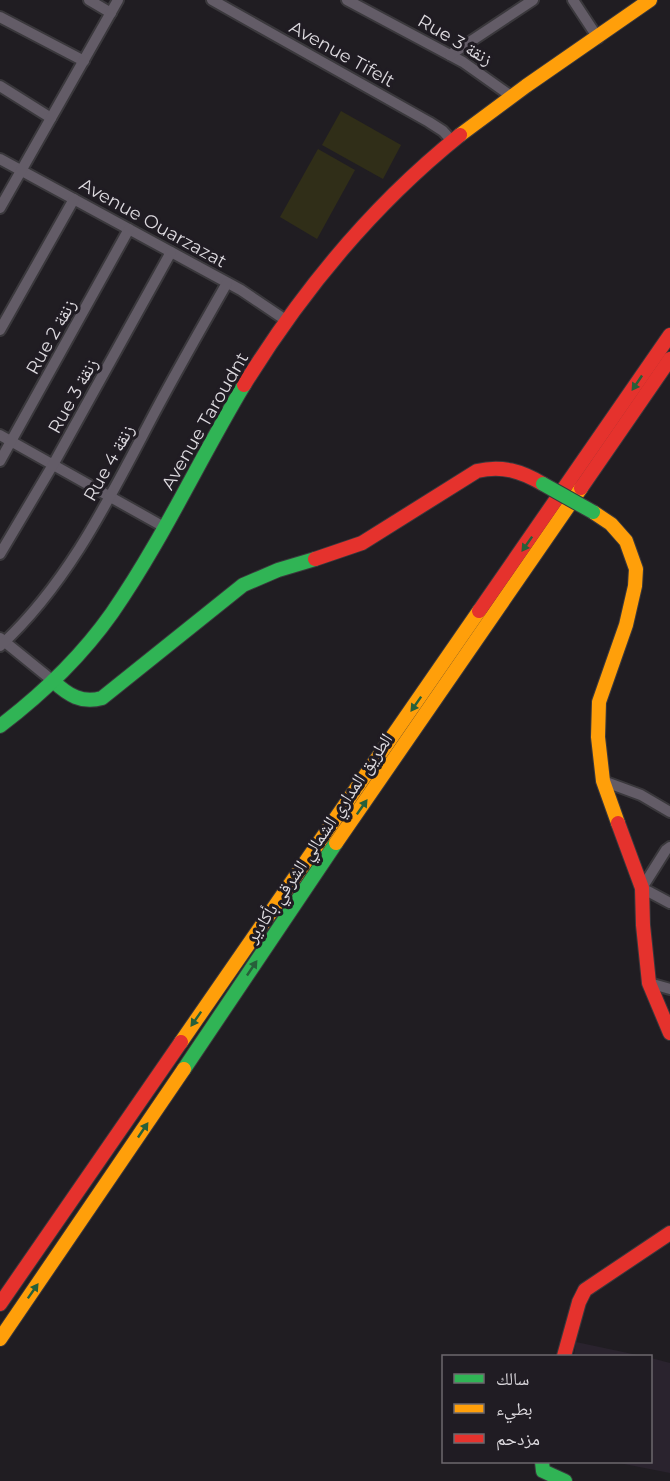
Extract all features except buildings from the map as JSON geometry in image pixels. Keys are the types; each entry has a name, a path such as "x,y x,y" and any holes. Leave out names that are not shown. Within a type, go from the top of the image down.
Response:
{"main road":[{"name":"Avenue Taroudnt","path":"0,726 53,681 92,640 112,613 245,384 287,321 364,226 452,141 511,96 598,39 650,0"},
{"name":"الطريق المداري الشمالي الشرقي بأكادير","path":"0,1304 670,335"},
{"name":"الطريق المداري الشمالي الشرقي بأكادير","path":"0,1339 314,876 670,359"},
{"path":"53,681 64,692 77,699 92,701 102,698 243,585 278,570 362,543 477,471 492,467 509,468 526,474 593,512 611,524 626,541 634,560 636,578 626,626 599,702 598,726 603,781 642,888 649,983 670,1033"},
{"path":"564,1355 579,1302 585,1290 670,1233"},
{"path":"542,1463 543,1471 565,1481"}],"street":[{"path":"89,0 111,13"},
{"path":"0,208 118,0"},
{"name":"Avenue Tifelt","path":"212,0 429,122 452,141"},
{"name":"Rue 3 زنقة","path":"347,0 369,5 483,75 511,96"},
{"path":"450,55 533,0"},
{"path":"573,0 598,39"},
{"path":"0,17 84,61"},
{"path":"0,86 51,118"},
{"name":"Avenue Ouarzazat","path":"0,159 227,282 255,298 287,321"},
{"path":"0,330 74,199"},
{"name":"Rue 2 زنقة","path":"0,461 129,230"},
{"name":"Rue 3 زنقة","path":"0,554 54,463 171,252"},
{"name":"Rue 4 زنقة","path":"1,642 29,618 48,594 111,496 157,407 227,282"},
{"path":"0,435 54,463 164,527"},
{"path":"1,642 53,681"},
{"path":"603,781 641,795 670,812"},
{"path":"670,848 666,850 642,888 670,903"},
{"path":"649,983 670,989"}],"shaded area":[{"path":"341,111 401,145 383,179 322,145"},
{"path":"318,149 355,170 317,239 280,217"},
{"path":"576,1342 637,1355 574,1355"},
{"path":"652,1358 670,1363 670,1473 619,1463 652,1463"}],"traffic: fast":[{"path":"0,726 60,674 112,613 164,529 244,385"},
{"path":"543,484 593,512"},
{"path":"53,681 76,697 88,700 102,698 243,585 278,570 315,559"},
{"path":"184,1069 336,843"},
{"path":"542,1463 543,1471 565,1481"}],"traffic: slow":[{"path":"460,135 650,0"},
{"path":"336,843 581,488"},
{"path":"593,512 611,524 626,541 636,569 635,586 626,625 599,702 598,737 603,781 618,823"},
{"path":"181,1042 479,611"},
{"path":"0,1339 184,1069"}],"traffic: jam":[{"path":"244,385 290,316 342,251 398,190 460,135"},
{"path":"479,611 670,335"},
{"path":"581,488 670,359"},
{"path":"315,559 362,543 477,471 511,470 543,484"},
{"path":"618,823 642,888 649,983 670,1033"},
{"path":"0,1304 181,1042"},
{"path":"564,1355 579,1302 585,1290 670,1233"}]}
